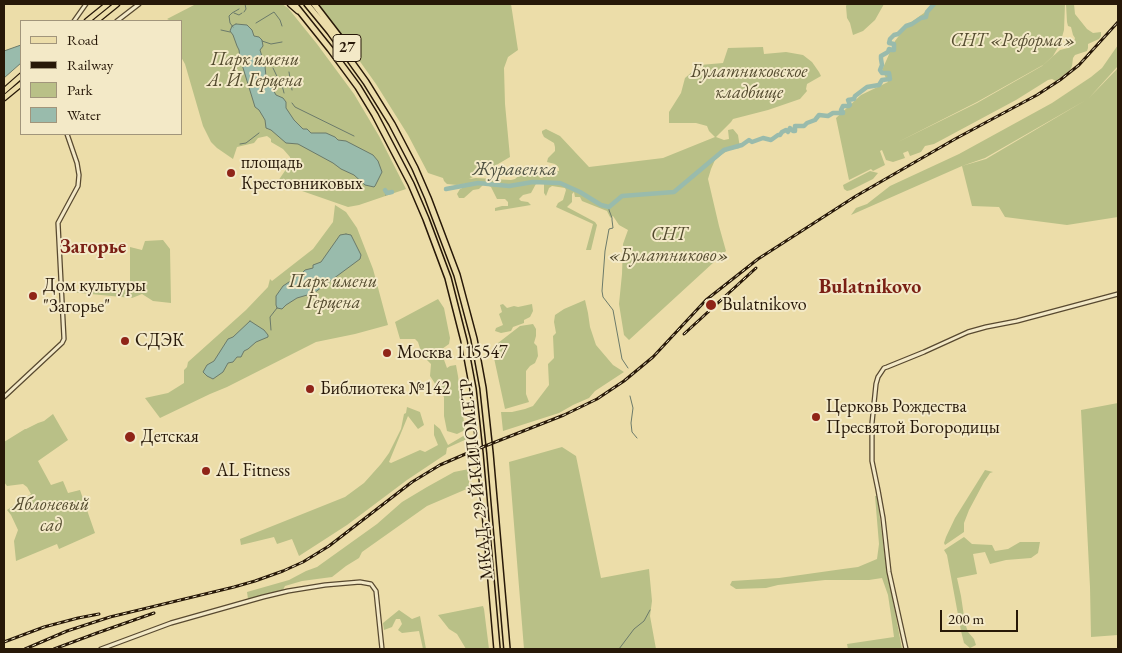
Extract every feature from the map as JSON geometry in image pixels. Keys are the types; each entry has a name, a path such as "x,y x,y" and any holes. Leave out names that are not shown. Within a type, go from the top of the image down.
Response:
{"highway":[{"name":"МКАД, 29-Й КИЛОМЕТР","path":"294,4 358,87 375,115 398,158 426,219 445,271 457,310 468,357 477,420 497,649"},
{"path":"307,4 334,37 375,96"},
{"name":"27","path":"314,4 344,43 375,96"},
{"name":"МКАД, 29-Й КИЛОМЕТР","path":"375,96 407,153 428,198 452,260 478,356 487,419 507,649"}],"main road":[{"path":"88,20 108,4"},
{"path":"97,20 117,4"},
{"path":"290,4 312,26"},
{"path":"4,91 20,77"},
{"path":"4,98 20,85"}],"street":[{"path":"75,20 86,4"},
{"path":"118,20 139,4"},
{"path":"4,397 64,339 58,222 78,186 79,174 67,135"},
{"path":"906,649 889,572 883,518 871,458 872,423 878,377 884,368 968,332 1118,294"},
{"path":"101,649 171,623 282,592 360,582 371,584 376,591 382,649"}],"green space":[{"name":"Парк имени А. И. Герцена","path":"196,4 282,4 288,8 354,94 379,136 406,189 348,207 278,181 291,162 290,157 283,149 271,142 271,139 267,136 258,138 254,143 237,147 233,159 217,148 211,142 203,126 182,59 182,20 167,19"},
{"path":"319,4 511,4 518,50 508,57 504,68 510,157 469,179 511,180 521,174 532,173 535,175 539,170 539,176 542,178 548,173 547,169 549,167 559,171 555,164 547,162 548,158 555,151 555,147 554,143 544,137 542,133 546,129 560,136 589,167 663,158 715,137 707,126 696,123 669,123 669,112 681,93 685,78 700,65 723,63 728,48 763,47 764,54 786,52 803,55 812,62 821,76 807,84 807,91 800,99 733,119 716,137 724,140 729,139 728,130 733,129 738,135 740,148 729,150 715,160 708,179 726,251 629,340 624,335 619,304 623,244 628,230 619,225 613,216 611,218 607,211 582,201 580,197 575,197 574,192 572,194 572,202 567,207 595,222 597,225 591,250 586,250 593,224 556,207 563,200 565,188 552,186 549,188 546,196 544,184 539,181 531,193 523,195 519,199 531,205 495,211 495,208 508,206 508,202 505,199 497,199 491,187 487,185 473,190 464,198 459,198 457,194 460,189 469,185 469,183 447,184 443,178 428,173 408,135 376,84"},
{"path":"847,4 884,4 875,20 863,31 853,35 847,18"},
{"name":"СНТ «Реформа»","path":"932,4 1065,4 1064,30 1060,44 1053,56 1043,65 977,102 898,142 977,103 1042,66 1060,50 1068,48 1075,38 1071,27 1068,26 1066,4 1074,4 1075,14 1087,29 1093,33 1101,32 1101,36 1099,39 1088,44 1087,51 1075,55 1070,70 1056,81 1048,80 1016,100 934,144 925,146 921,152 910,156 908,151 903,153 905,158 893,162 886,160 882,150 880,151 885,165 873,171 871,169 849,180 836,118 861,95 888,82 882,70 895,41 907,25 924,13"},
{"path":"1118,45 1118,66 1089,98 1118,68 1118,217 1067,225 1005,217 999,207 972,206 962,166 851,215 856,208 867,204 890,186 959,154 1052,103 1102,68","holes":["1086,100 986,159 962,166 985,158"]},
{"path":"870,171 878,173 873,179 851,190 847,191 844,189 843,185"},
{"name":"Парк имени Герцена","path":"335,205 346,212 357,228 373,269 388,325 316,342 160,418 145,398 168,393 184,383 184,370 188,362 246,310 268,287 270,279 272,281 313,249 333,222"},
{"path":"163,240 170,249 171,303 153,301 142,294 132,298 70,292 130,289 130,247 142,250 145,241"},
{"path":"438,299 444,308 450,338 449,344 442,349 443,357 447,368 456,365 458,376 465,430 457,434 447,431 444,416 444,397 430,376 431,364 422,355 418,342 415,339 400,339 395,322"},
{"path":"585,300 590,327 596,345 613,365 624,372 595,391 589,398 559,413 503,431 501,412 512,412 533,406 549,385 548,364 554,358 553,336 556,333 555,315"},
{"path":"503,304 507,308 532,304 533,311 530,317 524,320 524,323 513,327 511,331 501,333 495,331 496,328 503,325 499,314 502,312 500,305"},
{"path":"533,324 536,329 534,343 537,346 538,356 535,363 526,371 526,394 529,402 505,409 494,358 495,348 498,343 520,326"},
{"path":"1118,403 1118,635 1091,637 1081,410"},
{"path":"407,407 420,412 424,425 418,429 408,416 389,462 391,463 420,450 425,452 438,445 434,435 434,424 440,429 448,445 465,435 467,439 447,448 446,454 407,480 347,525 299,556 292,539 277,544 274,537 241,545 240,539 345,497 364,483 389,453 401,429"},
{"name":"Яблоневый сад","path":"53,414 68,440 38,461 51,485 63,481 68,493 80,490 95,533 59,549 57,544 16,561 14,541 18,530 7,510 31,494 23,484 7,486 4,482 4,442 25,429 44,421"},
{"path":"562,447 576,456 601,578 649,569 652,601 650,616 656,649 524,649 509,462"},
{"path":"469,469 469,488 427,506 362,552 359,558 332,577 302,581 285,586 283,590 248,599 247,592 289,580 317,567 377,524 402,502 454,472"},
{"path":"985,470 993,472 990,473 984,482 969,510 964,523 964,532 945,545 946,537 955,518"},
{"path":"875,496 877,496 885,558 902,649 848,649 847,644 894,637 888,595 882,578 869,580 825,580 766,588 736,589 730,585 732,581 779,578 858,567 877,559 879,544"},
{"path":"964,537 972,544 992,545 995,551 1008,549 1020,542 1040,542 1038,553 1031,558 1006,560 990,564 985,552 973,554 977,574 957,578 965,623 976,645 970,648 964,643 947,555 944,550"},
{"path":"483,606 489,649 466,649 457,634 449,629 438,615"},
{"path":"399,610 412,619 420,616 426,649 423,649 419,631 402,633 398,630 402,624 400,619 396,619 392,627 384,630 383,623"}],"water":[{"path":"236,24 247,25 252,30 254,36 262,40 263,46 260,50 266,77 276,95 283,98 286,102 286,108 303,129 307,129 311,133 326,133 373,155 378,161 382,172 374,187 365,185 354,175 298,144 286,143 266,128 265,120 255,107 239,50 230,31 232,26"},
{"path":"20,45 20,64 4,78 4,51"},
{"path":"340,235 351,235 361,255 360,259 314,293 297,298 282,309 277,308 276,296 283,286 305,270 313,268 313,265 321,262"},
{"path":"250,321 264,330 268,337 256,342 244,351 241,357 237,357 233,362 228,363 223,372 213,379 207,376 203,372 207,365 214,361 228,339 233,337"}],"waterway":[{"path":"244,12 246,9 245,4"},
{"path":"446,189 478,183 509,186 533,182 560,183 580,192 601,205 609,207 622,196 674,192 724,150 742,145 749,140 752,142 763,138 771,140 786,130 788,132 790,128 795,131 795,126 804,126 815,120 819,115 828,116 833,113 843,113 841,110 843,106 850,105 848,100 854,99 855,96 867,87 879,85 882,80 890,79 889,73 882,73 880,70 882,65 881,56 888,52 889,49 894,50 894,44 889,43 890,39 906,26 926,17 927,12 934,4"},
{"path":"233,27 229,16 239,9"},
{"path":"256,23 274,12 282,26"},
{"path":"234,13 239,15 242,13"},
{"path":"221,30 230,32"},
{"path":"262,41 271,44 282,42"},
{"path":"273,68 284,93"},
{"path":"289,72 292,90"},
{"path":"292,103 295,107 354,136"},
{"path":"240,144 246,143 259,133"},
{"name":"Журавенка","path":"385,190 387,193 392,192"},
{"path":"609,207 613,228 609,229 605,251 602,291 603,297 613,310 622,359 628,368"},
{"path":"271,330 270,317 277,308"},
{"path":"630,396 633,408 632,432 637,438"},
{"path":"619,649 634,629 644,621 650,610"}],"railway":[{"path":"25,649 67,631 110,617 234,587 283,571 303,562 329,546 412,482 440,465 564,415 597,399 624,381 653,357 706,300 758,259 856,196 955,139 1037,95 1060,80 1079,65 1118,22"},
{"path":"684,334 756,268"},
{"path":"54,649 154,613"},
{"path":"4,642 44,627 99,614"}],"place":[{"name":"площадь Крестовниковых","path":"231,173"},
{"name":"Дом культуры \"Загорье\"","path":"33,296"},
{"name":"Bulatnikovo","path":"711,305"},
{"name":"СДЭК","path":"125,341"},
{"name":"Москва 115547","path":"387,353"},
{"name":"Библиотека №142","path":"310,389"},
{"name":"Церковь Рождества Пресвятой Богородицы","path":"816,417"},
{"name":"Детская","path":"130,437"},
{"name":"AL Fitness","path":"206,471"}],"district":[{"name":"Загорье","path":"93,248"},
{"name":"Bulatnikovo","path":"870,288"}],"park label":[{"name":"Булатниковское кладбище","path":"749,82"},
{"name":"СНТ «Булатниково»","path":"669,245"}]}
